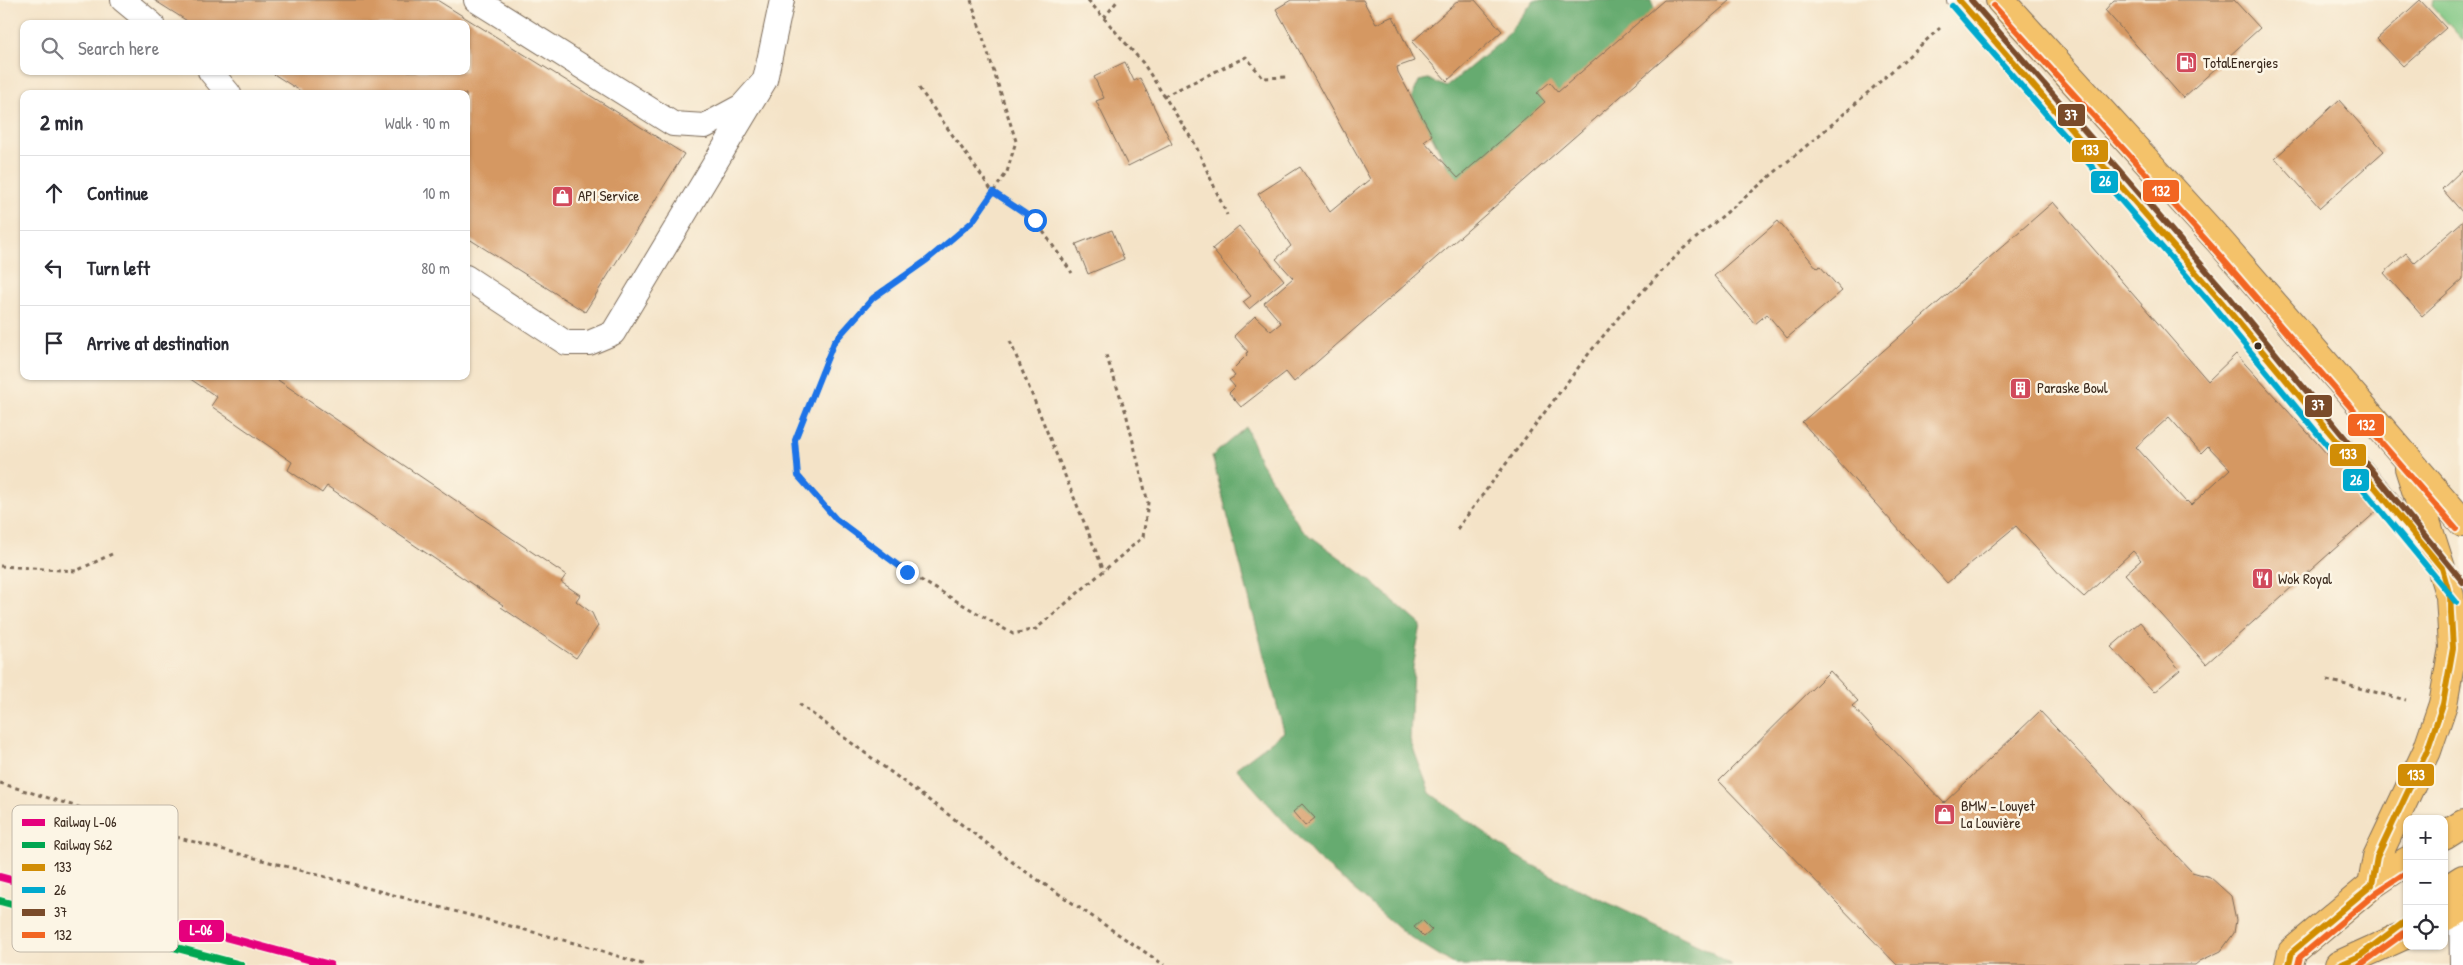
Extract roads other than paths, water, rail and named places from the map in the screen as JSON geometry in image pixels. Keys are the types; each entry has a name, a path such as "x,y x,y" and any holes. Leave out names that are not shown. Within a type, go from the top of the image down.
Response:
{"main road":[{"path":"2000,0 2221,243 2463,523"},
{"path":"2372,885 2377,857 2427,751 2441,708 2453,648 2450,596 2405,455"},
{"path":"2448,833 2463,824"},
{"path":"2288,965 2292,952 2372,885 2403,864"},
{"path":"2453,906 2463,879"},
{"path":"2350,960 2403,923"},
{"path":"2350,960 2403,936"}],"lane":[{"path":"123,0 147,20"},
{"path":"476,0 673,124 705,126 742,106 765,80"},
{"path":"470,280 566,343 589,343 613,333 765,80 782,0"},
{"path":"1962,4 2220,300 2442,568 2463,596"},
{"path":"213,75 226,90"},
{"path":"2453,906 2462,965"}],"rail line":[{"name":"L-06","path":"0,877 12,880"},
{"name":"S62","path":"0,901 12,904"},
{"name":"L-06","path":"178,924 330,965"},
{"name":"S62","path":"178,948 241,965"}],"place":[{"name":"TotalEnergies","path":"2187,63"},
{"name":"API Service","path":"562,196"},
{"name":"Paraske Bowl","path":"2021,388"},
{"name":"Wok Royal","path":"2262,579"},
{"name":"BMW - Louyet La Louvière","path":"1945,815"}]}
